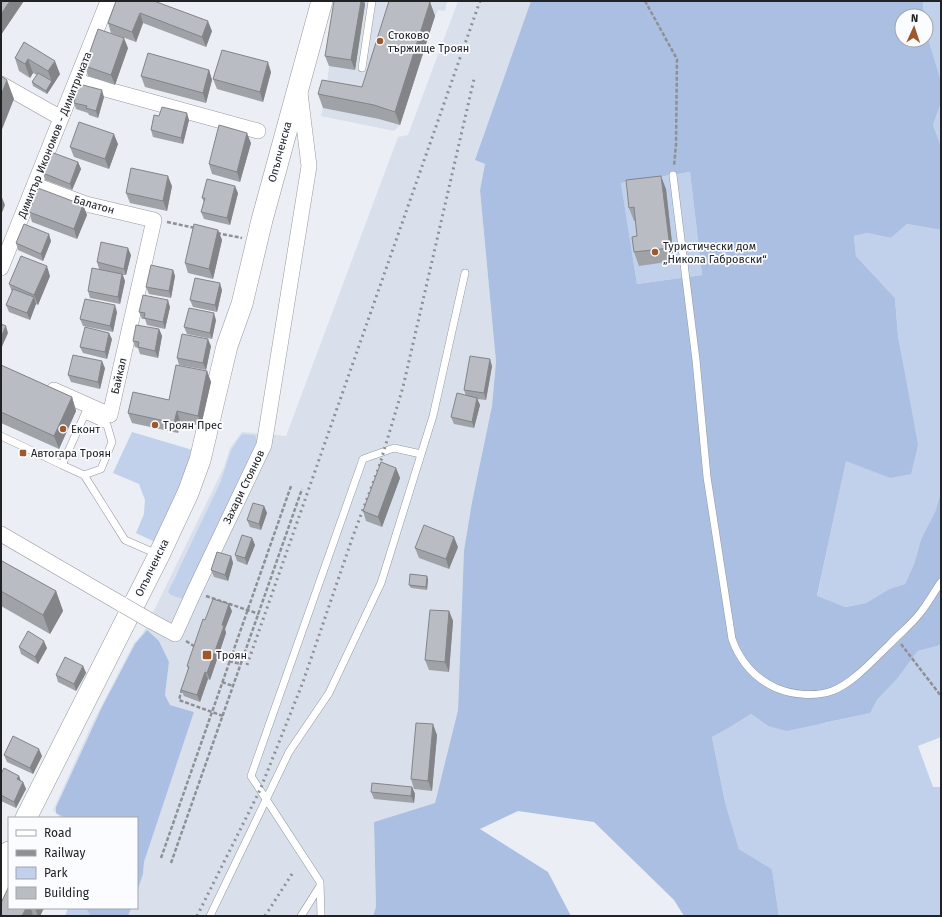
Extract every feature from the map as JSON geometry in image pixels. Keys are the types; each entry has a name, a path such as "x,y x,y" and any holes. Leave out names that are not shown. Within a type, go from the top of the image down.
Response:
{"street":[{"name":"Димитър Икономов - Димитриката","path":"1,268 108,1"},
{"name":"Опълченска","path":"27,817 159,555 188,493 200,460 227,346 242,304 257,242 322,1"},
{"path":"76,80 258,131"},
{"path":"1,84 61,118"},
{"name":"Захари Стоянов","path":"1,534 175,634 264,445 309,166 299,84"},
{"name":"Балатон","path":"35,185 86,204 154,220"},
{"name":"Байкал","path":"42,385 87,410 110,415 154,220"},
{"name":"Опълченска","path":"43,817 201,498 213,464 240,350 242,304"},
{"path":"1,868 8,854"},
{"path":"1,898 8,884"}],"lane":[{"path":"362,68 372,1"},
{"path":"673,175 696,360 707,477 732,640 737,652 751,671 769,685 791,693 812,694 833,690 844,684 864,668 896,637 921,612 941,582"},
{"path":"210,916 289,752 329,693 381,583 433,416 465,273"},
{"path":"62,465 87,410 107,425 112,442 101,469 84,475"},
{"path":"1,436 84,475 125,540 159,555"},
{"path":"321,916 320,882 251,776 363,459 394,448 421,454"},
{"path":"301,916 320,885"}],"path":[{"path":"645,1 677,59 676,145 673,175"},
{"path":"154,220 198,229"},
{"path":"213,232 257,242"},
{"path":"161,858 291,486"},
{"path":"171,864 302,489"},
{"path":"194,592 259,614"},
{"path":"896,637 941,696"},
{"path":"229,661 241,664"},
{"path":"222,682 233,686"},
{"path":"184,684 179,700 223,716"}],"shaded area":[{"name":"Стоково тържище Троян","path":"339,1 447,1 445,11 438,10 435,16 400,125 394,131 321,116 326,93"},
{"path":"458,1 531,1 476,160 485,164 480,190 496,362 492,406 472,502 464,550 458,710 435,803 374,822 376,907 373,916 128,916 131,909 138,909 138,889 143,874 144,862 194,712 170,705 165,695 169,662 147,630 135,644 102,707 56,807 57,813 63,817 59,817 53,810 92,724 134,643 143,633 224,467 230,448 242,432 286,436 398,137 408,135","holes":["259,445 171,584 188,552 220,483 231,450"]},
{"path":"531,1 923,1 923,8 894,8 894,48 931,48 941,81 941,103 933,125 941,146 941,230 907,224 891,238 867,233 854,236 856,256 895,298 898,336 918,445 911,474 890,478 846,461 817,596 845,607 866,603 889,589 905,584 914,564 921,539 935,512 941,492 941,645 918,651 897,679 877,700 870,713 787,731 768,726 751,714 712,737 725,802 739,849 772,869 779,916 684,916 674,900 594,822 518,811 480,829 548,872 571,916 373,916 376,907 374,822 435,803 458,710 464,550 472,502 492,406 496,362 480,190 485,164 475,160","holes":["690,172 702,275 637,284 621,183"]},
{"path":"147,630 159,641 169,662 165,695 170,705 194,712 144,862 143,874 138,889 138,817 63,817 56,813 56,807 102,707 135,644"},
{"path":"87,909 131,909 128,916 91,916"}],"green space":[{"path":"923,1 941,1 941,81 931,48 934,48 934,8 923,8"},
{"path":"941,103 941,146 933,125"},
{"path":"690,172 702,275 637,284 621,183"},
{"path":"907,224 941,230 941,492 935,512 921,539 914,564 905,584 889,589 866,603 844,607 817,597 846,460 890,478 902,359 898,336 895,298 856,256 854,236 867,233 891,238"},
{"path":"132,432 196,451 157,543 136,533 144,514 145,500 139,484 113,473"},
{"path":"242,434 255,435 259,445 183,599 171,595 168,592 220,483 231,450"},
{"path":"941,646 941,737 918,746 933,787 941,787 941,916 779,916 772,869 739,849 725,802 712,737 751,714 768,726 825,723 869,713 877,700 897,679 918,651"},
{"path":"68,909 131,909 128,916 65,916"}],"building":[{"path":"1,1 10,1 1,14"},
{"path":"116,1 154,1 208,21 202,37 140,13 132,32 108,23"},
{"path":"334,1 361,1 351,60 325,56"},
{"path":"389,1 430,2 395,112 374,105 318,94 322,80 362,87"},
{"path":"98,29 124,38 111,75 85,66"},
{"path":"24,42 55,61 48,71 28,59 25,64 15,58"},
{"path":"222,50 268,62 260,92 213,79"},
{"path":"148,53 209,70 203,93 141,76"},
{"path":"38,73 52,81 46,91 32,82"},
{"path":"1,76 7,80 1,95"},
{"path":"79,84 102,90 96,111 86,108 87,106 74,103"},
{"path":"162,107 187,113 181,138 151,130 154,115 159,116"},
{"path":"79,122 114,134 105,159 70,147"},
{"path":"219,125 247,133 237,172 209,164"},
{"path":"51,152 78,162 70,184 43,173"},
{"path":"131,168 168,176 163,201 126,193"},
{"path":"661,176 670,248 634,252 632,237 637,236 634,207 629,208 626,180"},
{"path":"207,179 235,186 227,218 201,212 205,198 202,198"},
{"path":"38,188 83,205 74,229 29,212"},
{"path":"24,224 49,234 41,254 16,243"},
{"path":"194,224 218,230 209,269 185,263"},
{"path":"101,242 128,248 124,269 97,262"},
{"path":"21,256 47,266 34,295 9,284"},
{"path":"151,265 173,270 169,291 146,287"},
{"path":"92,268 122,274 118,297 88,291"},
{"path":"195,278 220,283 215,305 190,300"},
{"path":"13,289 34,297 27,313 6,305"},
{"path":"143,295 168,300 163,322 144,318 145,313 139,312"},
{"path":"85,299 115,305 110,326 80,319"},
{"path":"189,308 214,313 210,333 184,327"},
{"path":"1,324 6,326 1,337"},
{"path":"136,325 159,329 155,351 138,347 139,342 133,341"},
{"path":"85,327 109,333 105,352 80,347"},
{"path":"182,334 208,339 203,363 177,358"},
{"path":"73,355 102,361 98,382 68,375"},
{"path":"470,356 490,359 484,393 464,390"},
{"path":"1,365 72,397 54,436 1,412"},
{"path":"176,365 207,371 198,416 177,411 174,423 128,413 133,392 169,400"},
{"path":"457,393 477,398 472,422 451,417"},
{"path":"381,462 396,468 378,517 363,511"},
{"path":"253,503 264,506 259,524 247,520"},
{"path":"424,525 454,537 446,559 415,548"},
{"path":"242,535 252,538 245,558 235,555"},
{"path":"217,552 231,556 225,575 211,570"},
{"path":"2,561 56,591 43,615 1,591"},
{"path":"410,574 427,576 426,587 409,585"},
{"path":"213,599 229,604 222,625 224,626 207,673 205,672 197,695 181,690 189,667 187,666 203,619 205,620"},
{"path":"430,610 449,611 445,662 425,660"},
{"path":"28,631 44,641 35,657 19,647"},
{"path":"65,657 83,666 74,684 56,675"},
{"path":"416,723 433,724 428,781 411,779"},
{"path":"13,736 39,749 30,768 4,755"},
{"path":"4,768 19,776 17,779 23,782 14,802 1,795 1,774"},
{"path":"372,783 412,787 411,796 371,792"},
{"path":"8,888 8,909 26,909 22,916 1,916 1,903"}],"railway":[{"path":"247,665 480,1"},
{"path":"197,916 260,790 303,682 353,536 379,467 403,387 474,79"},
{"path":"265,916 292,874"}],"place":[{"name":"Стоково тържище Троян","path":"380,41"},
{"name":"Туристически дом „Никола Габровски“","path":"655,252"},
{"name":"Троян Прес","path":"155,425"},
{"name":"Еконт","path":"63,429"},
{"name":"Автогара Троян","path":"23,453"},
{"name":"Троян","path":"207,655"}]}
